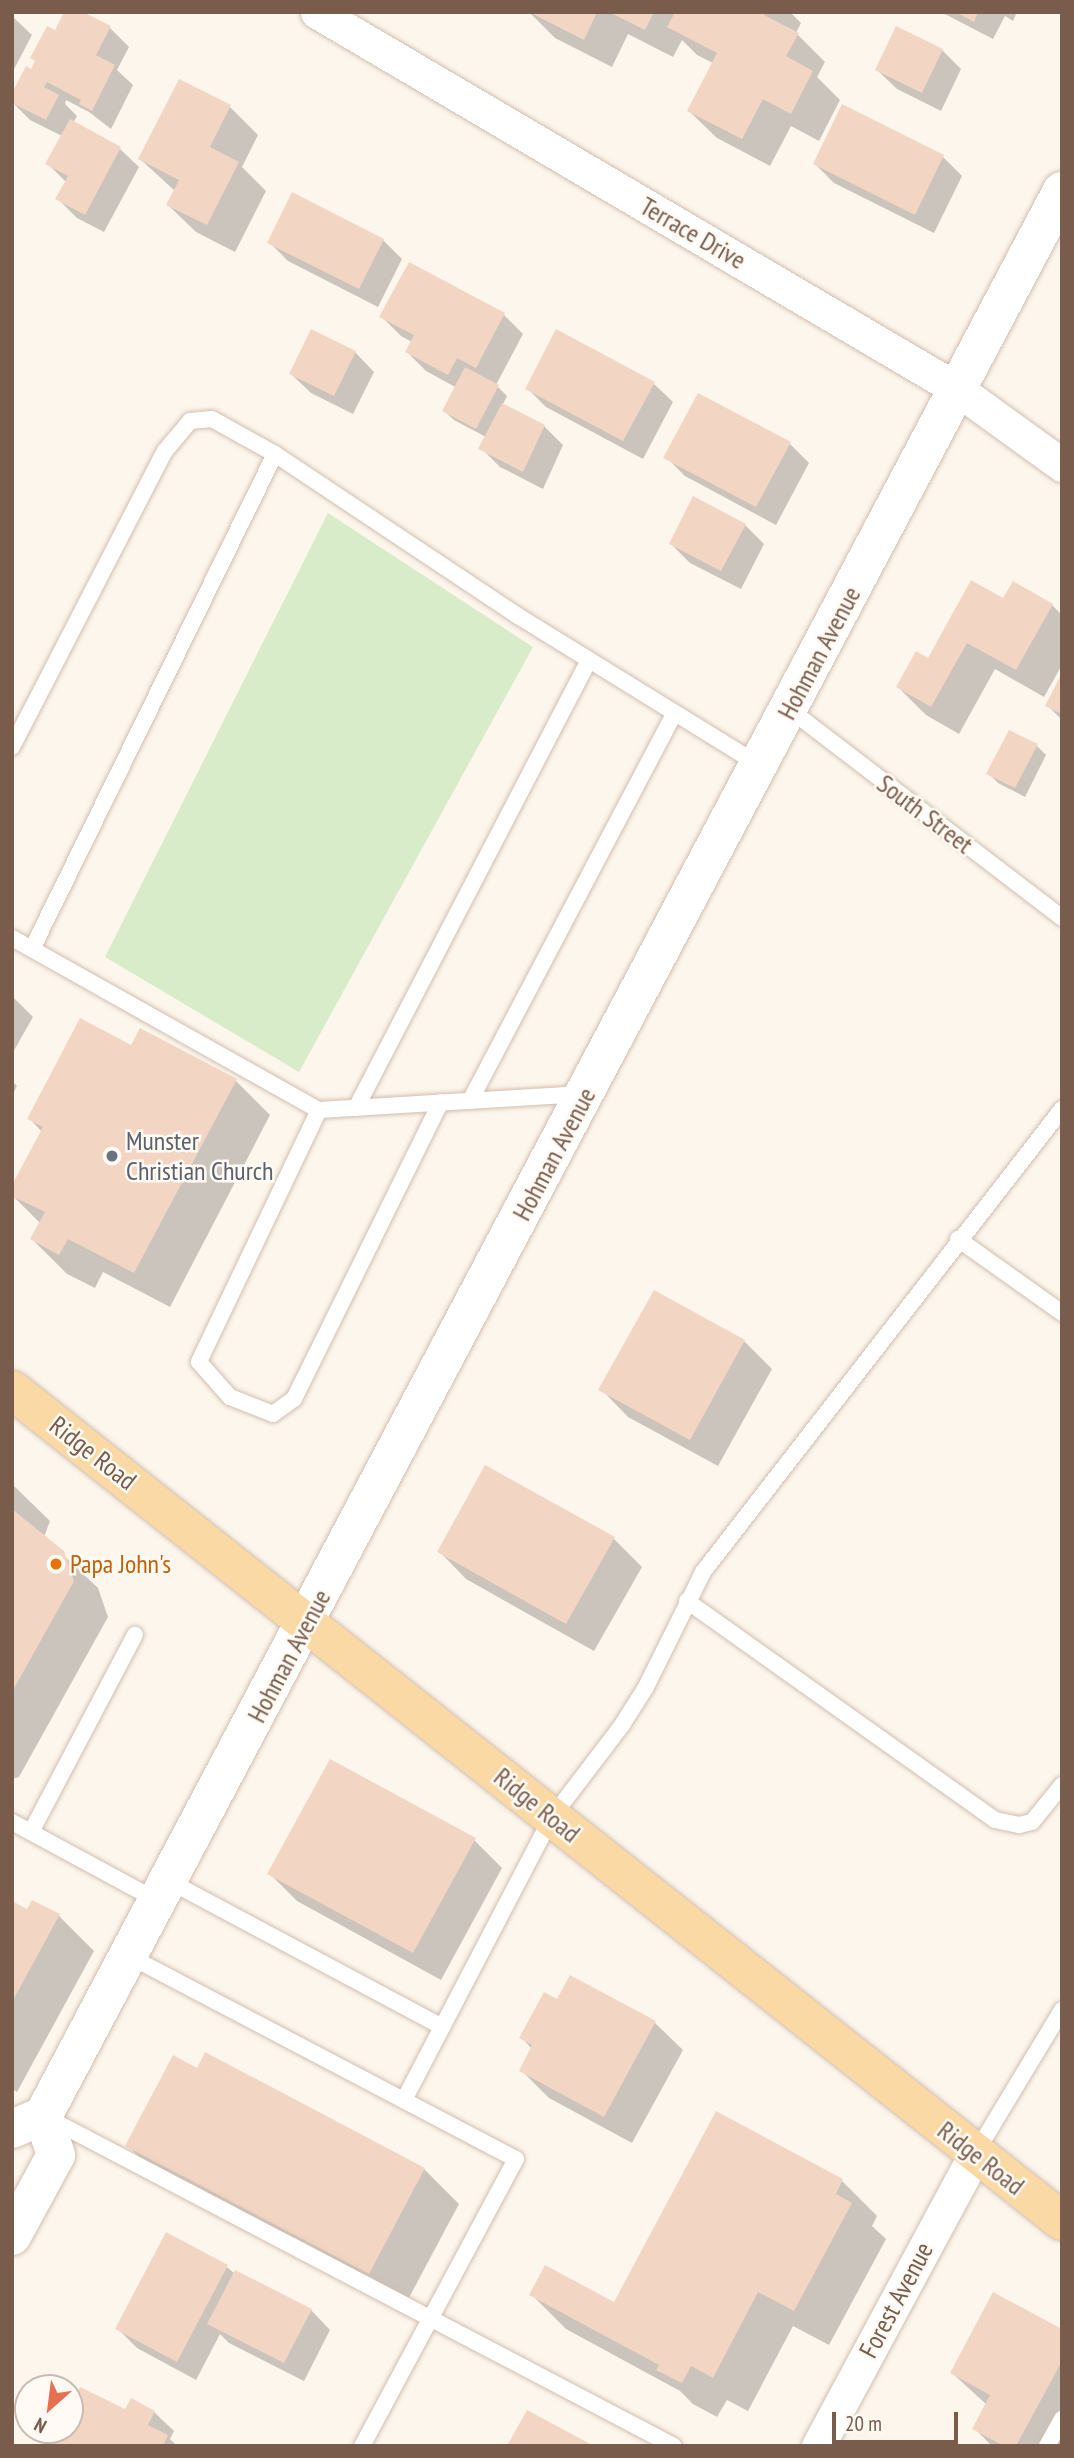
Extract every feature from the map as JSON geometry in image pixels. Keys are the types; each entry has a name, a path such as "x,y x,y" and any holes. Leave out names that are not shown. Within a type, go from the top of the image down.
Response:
{"main road":[{"name":"Ridge Road","path":"12,1390 1062,2221"}],"street":[{"name":"Terrace Drive","path":"317,12 957,389 1062,465"},
{"name":"Hohman Avenue","path":"28,2122 129,1956 1062,191"},
{"path":"12,2236 56,2155 28,2122"},
{"name":"Forest Avenue","path":"818,2446 975,2154"}],"lane":[{"path":"12,747 165,451 190,421 212,419 275,454 589,660 759,765"},
{"path":"32,949 275,454"},
{"path":"356,1108 589,660"},
{"name":"South Street","path":"789,709 1062,918"},
{"path":"471,1101 674,714"},
{"path":"12,938 319,1110 586,1094"},
{"path":"319,1110 199,1362 230,1397 273,1414 294,1398 441,1102"},
{"path":"404,2099 552,1817 622,1725 646,1687 703,1572 958,1239 1062,1109"},
{"path":"958,1239 1062,1313"},
{"path":"687,1601 995,1820 1019,1825 1032,1822 1062,1784"},
{"path":"31,1832 135,1635"},
{"path":"12,1822 163,1891 443,2026"},
{"path":"129,1956 516,2159 362,2446"},
{"path":"975,2154 1062,2010"},
{"path":"28,2122 430,2318 674,2446"},
{"path":"1047,2446 1062,2418"}],"green space":[{"path":"328,513 533,647 299,1072 105,957"}],"building":[{"path":"64,12 83,12 111,26 96,55 115,65 92,111 79,104 81,100 47,82 44,87 59,95 46,120 12,103 12,93 26,66 31,69 35,61 30,58 47,26 55,30"},
{"path":"529,12 597,12 584,40"},
{"path":"609,12 654,12 645,30"},
{"path":"675,12 765,12 764,15 799,33 786,56 813,71 791,114 763,99 742,139 687,111 717,53 667,27"},
{"path":"956,12 978,12 974,22"},
{"path":"896,26 943,49 922,93 875,70"},
{"path":"179,79 231,105 210,147 239,162 207,225 166,205 179,180 138,159"},
{"path":"842,104 944,155 915,215 813,164"},
{"path":"70,119 121,147 85,215 55,199 68,176 45,164"},
{"path":"292,192 384,239 359,289 267,243"},
{"path":"409,262 505,313 476,368 457,358 448,375 405,352 414,335 379,317"},
{"path":"311,329 356,351 334,396 289,374"},
{"path":"556,329 655,382 623,441 525,389"},
{"path":"465,367 499,385 476,429 442,411"},
{"path":"698,393 791,442 756,507 663,458"},
{"path":"502,403 545,425 523,472 478,449"},
{"path":"693,496 746,524 721,571 669,544"},
{"path":"971,580 1003,598 1013,581 1053,604 1016,670 967,643 931,707 896,687 916,651 928,658"},
{"path":"1062,673 1062,714 1045,706"},
{"path":"1009,730 1038,744 1015,788 986,774"},
{"name":"Munster Christian Church","path":"80,1018 131,1045 140,1028 237,1079 134,1273 68,1239 59,1255 30,1239 45,1212 12,1196 12,1185 43,1127 27,1119"},
{"path":"654,1290 745,1340 690,1440 598,1390"},
{"path":"485,1465 615,1537 566,1624 437,1552"},
{"path":"12,1509 64,1551 74,1581 12,1692"},
{"path":"330,1759 476,1838 413,1953 267,1874"},
{"path":"32,1900 60,1914 12,2002 12,1901 27,1909"},
{"path":"570,1975 656,2021 604,2117 519,2071 532,2045 519,2038 544,1992 557,1999"},
{"path":"205,2052 425,2168 369,2274 125,2146 173,2055 197,2068"},
{"path":"716,2111 843,2179 836,2194 852,2203 794,2311 758,2292 713,2378 691,2366 682,2383 656,2370 659,2365 529,2295 545,2265 614,2302"},
{"path":"166,2232 228,2265 177,2362 115,2329"},
{"path":"235,2270 312,2309 284,2363 207,2324"},
{"path":"993,2292 1062,2329 1062,2361 1016,2446 1004,2446 972,2429 990,2395 950,2373"},
{"path":"84,2389 125,2409 131,2398 155,2411 148,2425 168,2435 163,2446 50,2446 84,2444"},
{"path":"527,2410 594,2446 507,2446"}],"place":[{"name":"Munster Christian Church","path":"112,1156"},
{"name":"Papa John's","path":"56,1564"}]}
